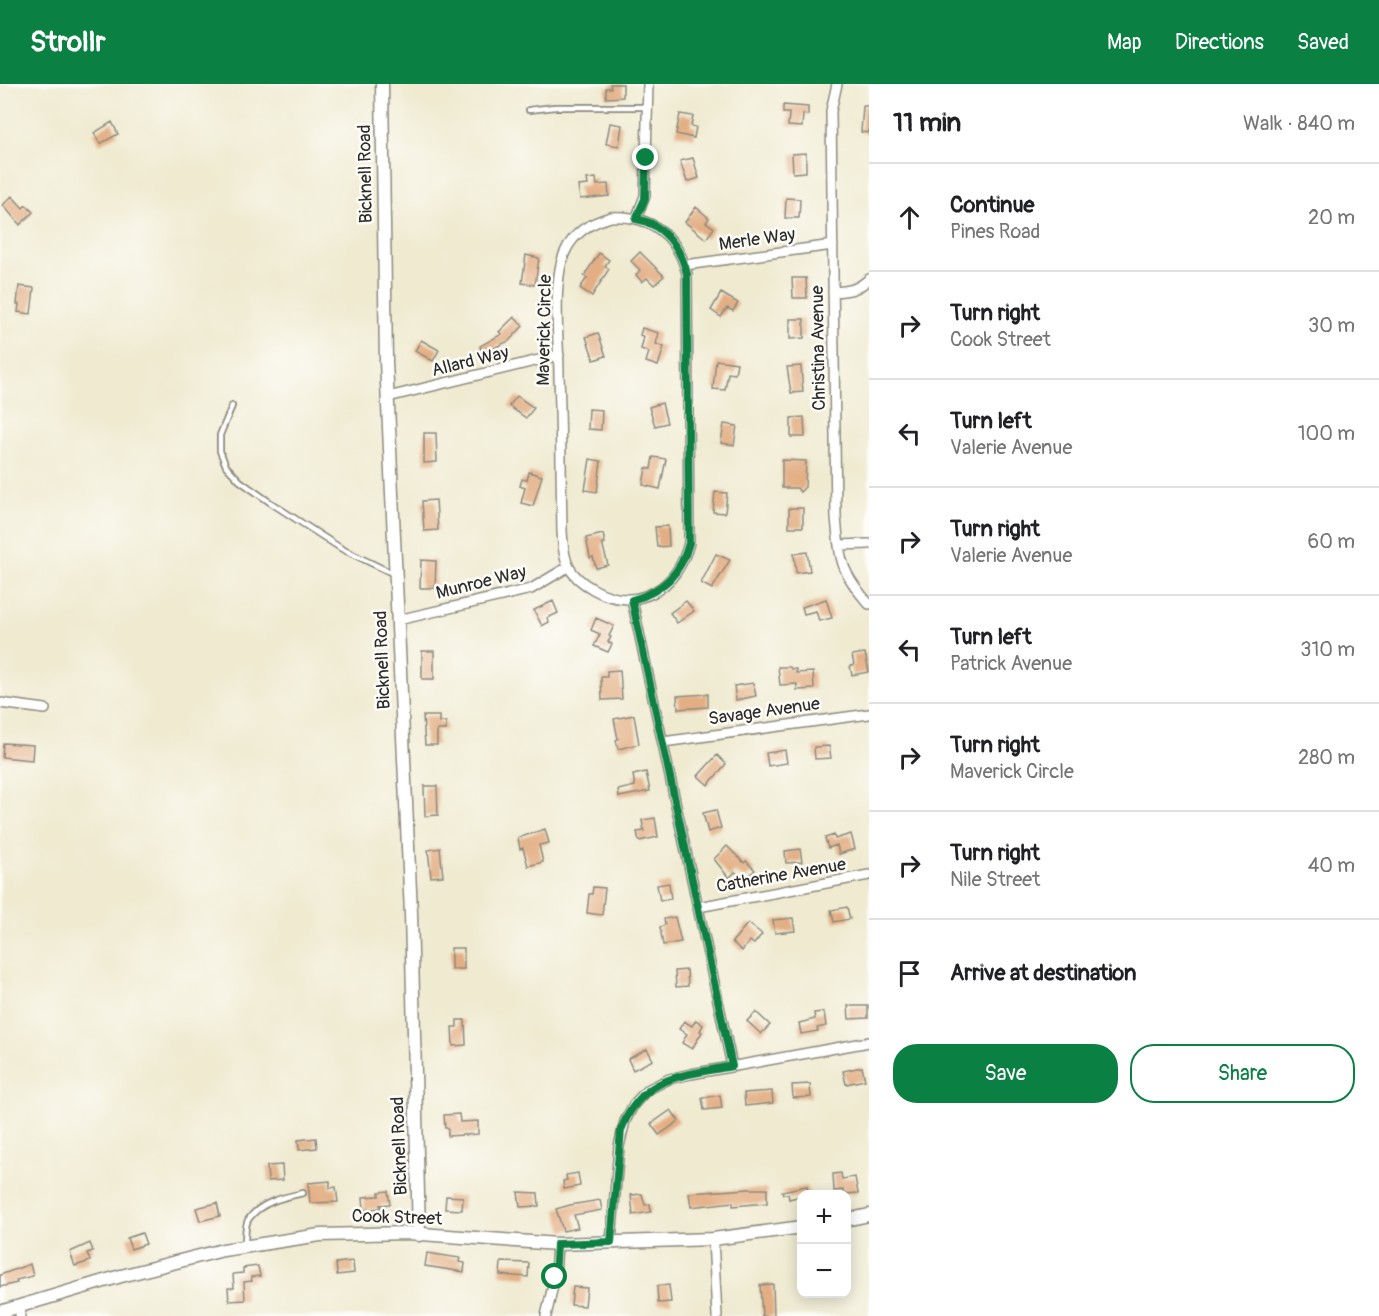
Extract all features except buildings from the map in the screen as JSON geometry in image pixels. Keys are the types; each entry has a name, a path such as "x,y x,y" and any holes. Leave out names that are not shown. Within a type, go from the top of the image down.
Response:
{"street":[{"name":"Bicknell Road","path":"382,84 388,397 411,913 419,1235"},
{"path":"636,219 645,199 648,84"},
{"name":"Christina Avenue","path":"837,84 831,111 836,518 842,566 869,604"},
{"name":"Maverick Circle","path":"568,567 562,531 559,280 562,261 566,249 578,233 591,224 611,217 636,219 651,223 668,237 681,253 685,265 688,296 689,543 682,563 671,579 654,592 632,600"},
{"name":"Merle Way","path":"685,265 833,245"},
{"path":"833,292 852,291 869,279"},
{"name":"Allard Way","path":"388,397 559,355"},
{"path":"839,545 869,544"},
{"path":"568,567 573,574 600,593 622,600 632,600 732,1066"},
{"name":"Munroe Way","path":"398,620 531,588 568,567"},
{"path":"0,703 45,709"},
{"name":"Savage Avenue","path":"663,742 869,714"},
{"name":"Catherine Avenue","path":"698,907 869,875"},
{"path":"611,1242 621,1130 634,1104 647,1090 669,1079 869,1042"},
{"path":"851,1219 869,1215"},
{"name":"Cook Street","path":"0,1312 21,1311 122,1276 245,1245 320,1235 408,1233 557,1244 713,1239 797,1228"},
{"path":"713,1239 717,1316"},
{"path":"546,1316 555,1277 557,1244"}],"lane":[{"path":"529,110 555,107 647,106"},
{"path":"232,406 220,435 220,451 226,466 240,481 342,549 396,575"},
{"path":"245,1245 248,1221 253,1215 266,1204 279,1198 303,1193"}],"route":[{"path":"555,1277 557,1244 611,1242 621,1130 640,1096 669,1079 732,1066 632,600 654,592 671,579 682,563 689,543 687,274 681,253 676,245 651,223 636,219 645,199 646,158"}]}
